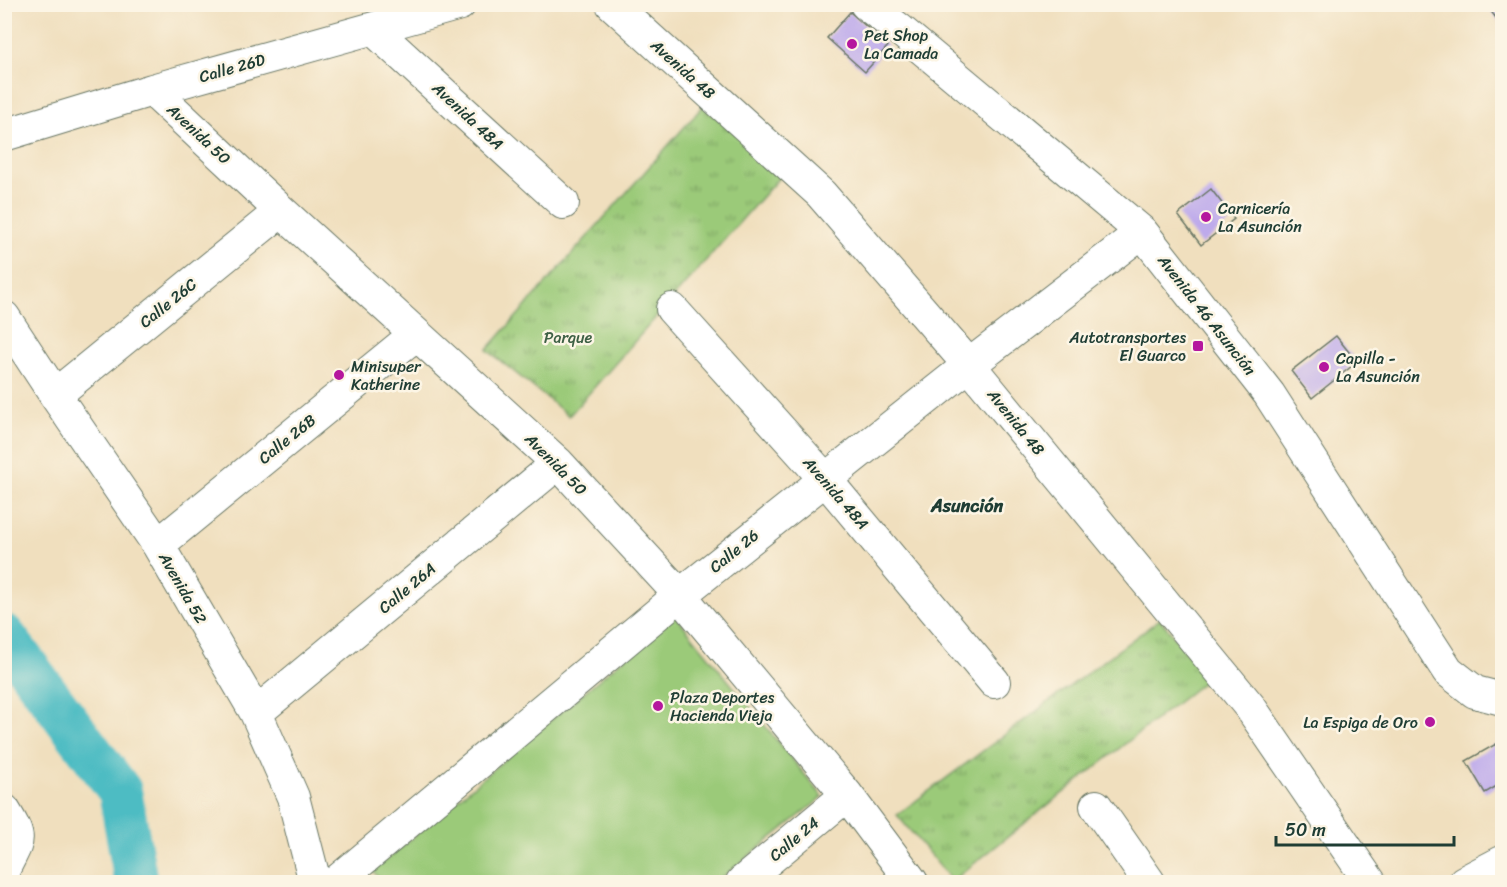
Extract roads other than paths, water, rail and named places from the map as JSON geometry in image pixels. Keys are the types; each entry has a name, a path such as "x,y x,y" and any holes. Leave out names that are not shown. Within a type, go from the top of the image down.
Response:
{"street":[{"name":"Calle 26D","path":"4,135 152,90 460,4"},
{"name":"Avenida 48","path":"612,4 821,194 969,365 1250,707 1370,882"},
{"name":"Avenida 46 Asunción","path":"866,4 1142,232 1269,394 1448,671 1489,695"},
{"name":"Avenida 48A","path":"373,29 563,203"},
{"name":"Avenida 50","path":"152,90 281,211 558,463 680,595 847,795 912,882"},
{"name":"Calle 26C","path":"55,395 281,211"},
{"name":"Calle 26","path":"336,882 680,595 969,365 1142,232"},
{"name":"Avenida 48A","path":"672,309 825,479 994,682"},
{"name":"Avenida 52","path":"4,317 158,545 256,712 293,796 315,882"},
{"name":"Calle 26B","path":"158,545 416,334"},
{"name":"Calle 26A","path":"256,712 558,463"},
{"name":"Calle 24","path":"742,882 847,795"},
{"path":"1096,806 1149,882"},
{"path":"4,869 18,841 10,820"},
{"path":"1464,882 1503,862"}],"waterway":[{"path":"1502,117 1502,123"},
{"path":"4,636 120,791 136,882"}],"place":[{"name":"Pet Shop La Camada","path":"852,44"},
{"name":"Carnicería La Asunción","path":"1206,217"},
{"name":"Autotransportes El Guarco","path":"1198,346"},
{"name":"Capilla - La Asunción","path":"1324,367"},
{"name":"Minisuper Katherine","path":"339,375"},
{"name":"Plaza Deportes Hacienda Vieja","path":"658,706"},
{"name":"La Espiga de Oro","path":"1430,722"}],"district":[{"name":"Asunción","path":"967,506"}],"park label":[{"name":"Parque","path":"568,337"}]}
